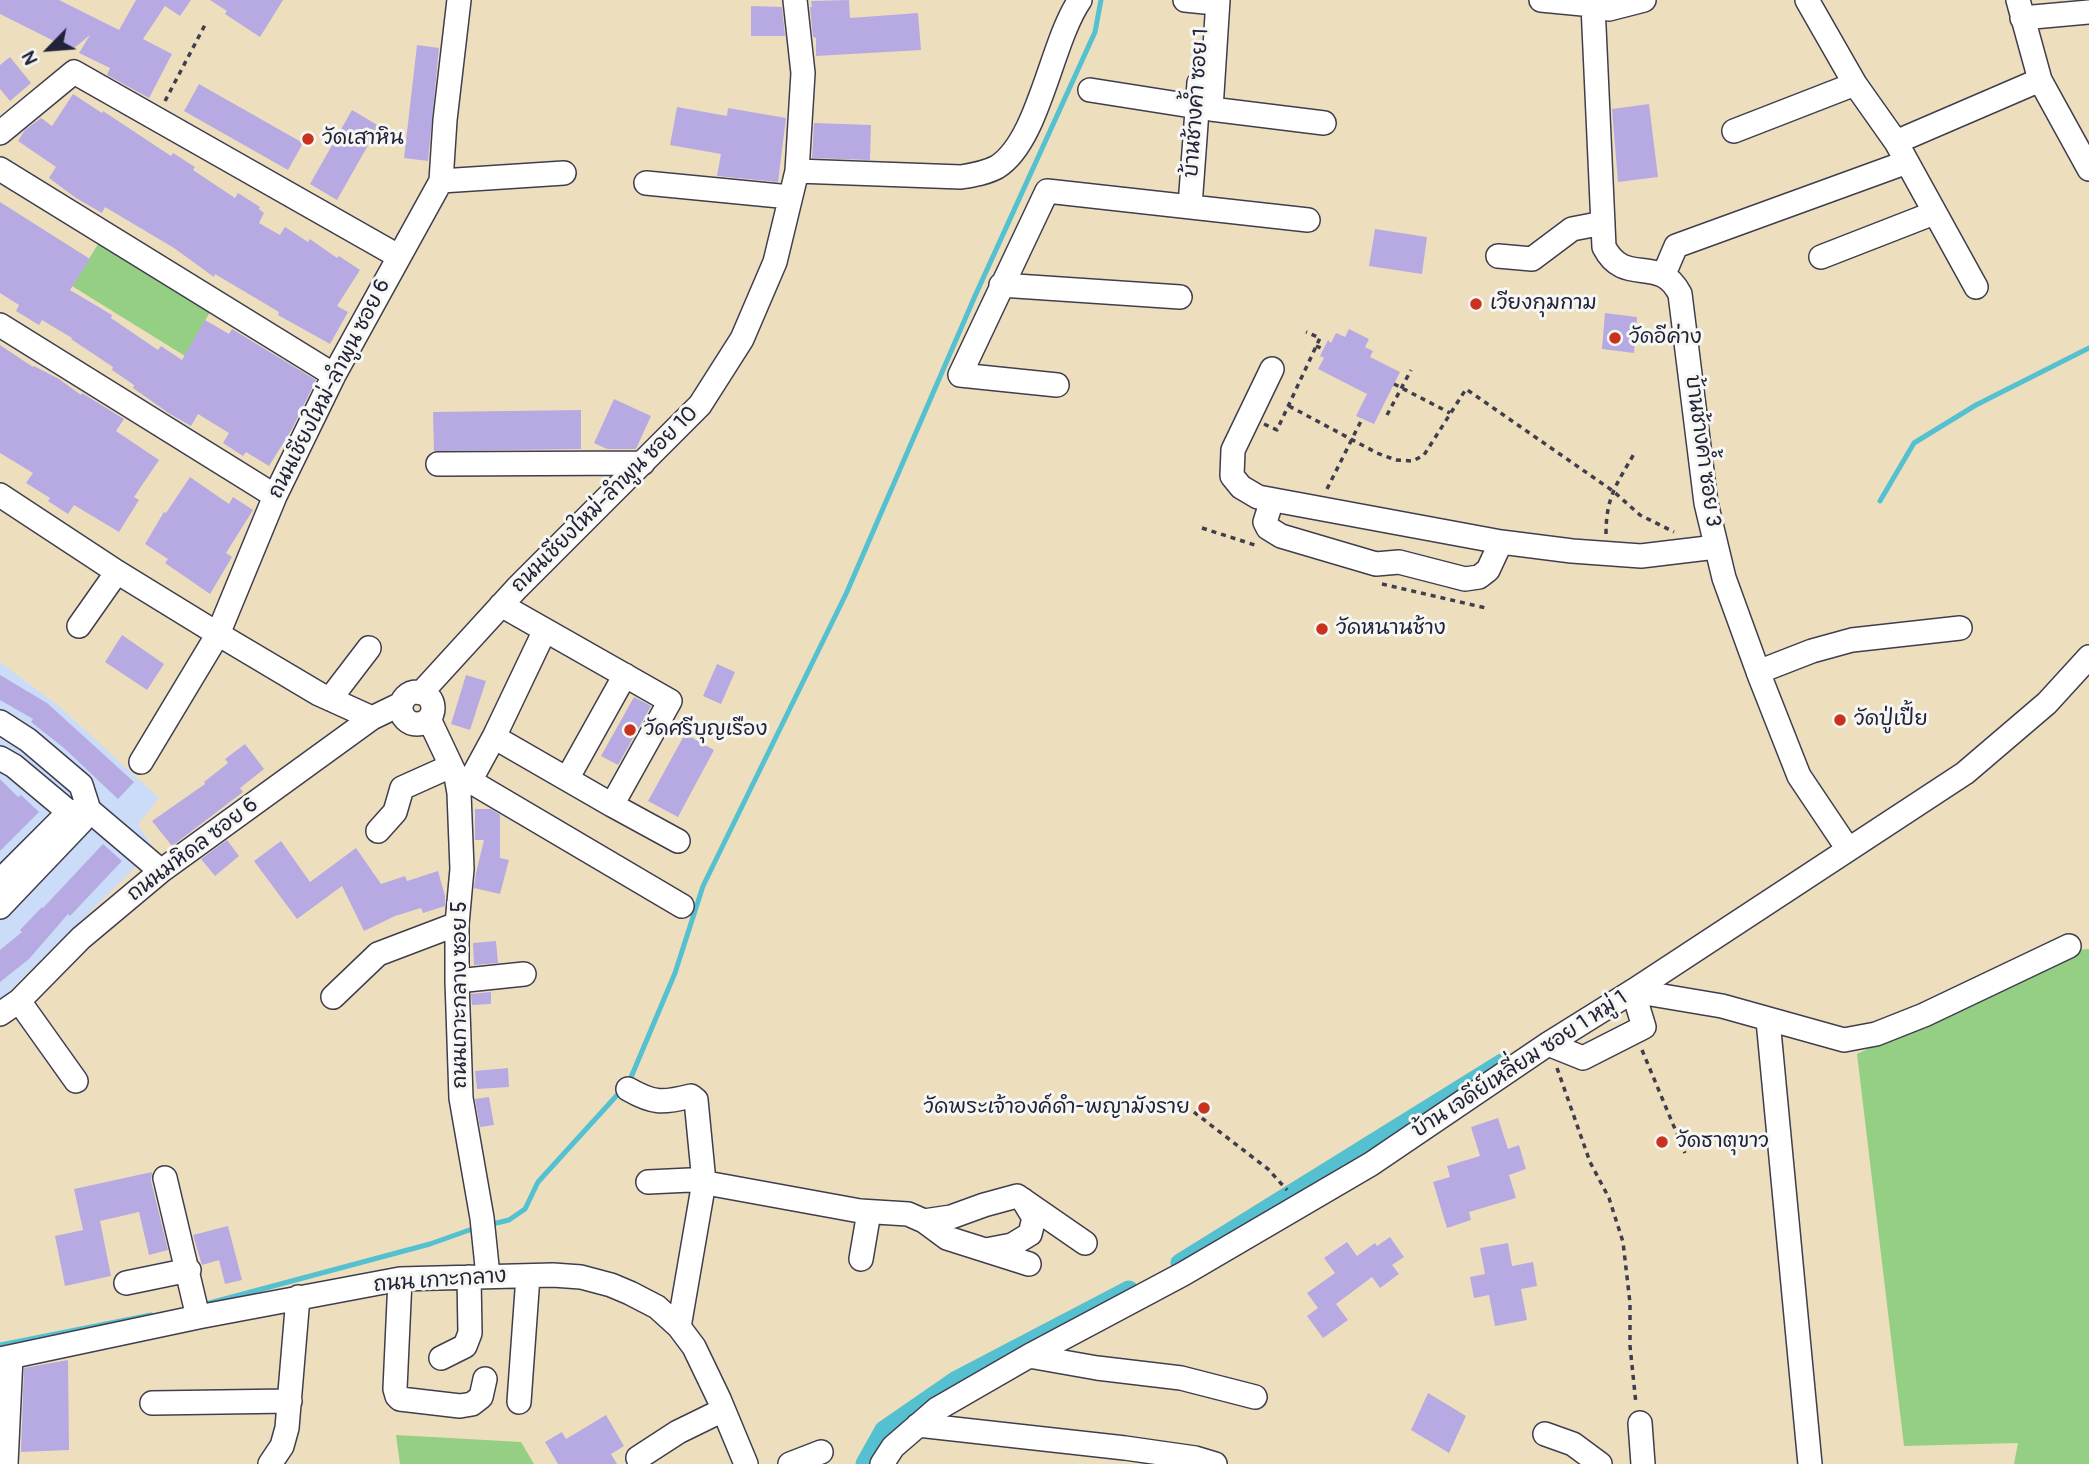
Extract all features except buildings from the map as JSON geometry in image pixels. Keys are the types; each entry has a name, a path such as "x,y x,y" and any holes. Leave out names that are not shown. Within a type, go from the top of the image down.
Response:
{"street":[{"name":"ถนนเชียงใหม่-ลำพูน ซอย 6","path":"141,762 218,634 275,496 334,375 441,181 459,0"},
{"name":"ถนนเชียงใหม่-ลำพูน ซอย 10","path":"411,699 700,405 742,340 775,262 797,171 803,74 795,0"},
{"path":"797,171 961,177 997,167 1024,138 1068,21 1080,0"},
{"path":"1541,0 1609,9 1644,0"},
{"path":"1807,0 1855,84 1902,152 1976,287"},
{"path":"1203,1 1212,109 1324,123"},
{"name":"บ้านช้างค้ำ ซอย 1","path":"1190,206 1203,1"},
{"path":"1593,5 1604,247 1614,264 1631,269 1664,274 1676,246 1902,152 2040,80"},
{"path":"2089,12 2020,9 2040,80 2089,169"},
{"path":"0,133 74,72 398,256"},
{"path":"1734,131 1855,84"},
{"path":"1090,90 1198,107"},
{"path":"0,169 334,375"},
{"path":"441,181 564,173"},
{"path":"646,183 790,197"},
{"path":"1057,385 960,375 1046,191 1308,220"},
{"path":"1821,257 1934,213"},
{"path":"1498,256 1532,259 1572,229 1603,223"},
{"name":"บ้านช้างค้ำ ซอย 3","path":"1664,274 1674,282 1680,294 1706,503 1724,578 1799,776 1844,843"},
{"path":"1001,285 1181,297"},
{"path":"0,325 275,496"},
{"path":"1272,369 1233,450 1232,476 1241,487 1258,497 1501,542 1641,556 1716,547"},
{"path":"438,464 643,463"},
{"path":"0,495 218,634 330,699 372,718"},
{"path":"1272,500 1265,522 1273,532 1376,564 1399,562 1465,579 1479,577 1488,570 1501,542"},
{"path":"79,626 117,572"},
{"path":"501,605 670,701 612,805"},
{"path":"1758,672 1812,651 1852,640 1960,628"},
{"path":"377,831 395,812 402,788 459,774 494,737 545,630"},
{"path":"330,699 369,648"},
{"name":"บ้าน เจดีย์เหลี่ยม ซอย 1 หมู่ 1","path":"882,1464 893,1447 937,1409 1183,1274 1371,1164 1555,1047 1844,843 1965,773 2047,703 2089,657"},
{"path":"567,779 625,675"},
{"name":"ถนนมหิดล ซอย 6","path":"0,1014 19,1001 81,938 161,871 372,718 411,699"},
{"name":"ถนนเกาะกลาง ซอย 5","path":"411,699 430,701 433,707 429,719 459,774 462,869 457,924 457,981 461,1098 482,1218 481,1270 470,1333 465,1346 440,1358"},
{"path":"0,722 28,740 81,785 81,822 0,907"},
{"path":"494,737 678,841"},
{"path":"0,758 147,857 161,871"},
{"path":"459,774 682,906"},
{"path":"0,881 79,811"},
{"path":"333,997 378,954 457,924"},
{"path":"1555,1047 1583,1058 1644,1027 1633,991 1722,1006 1844,1040 1876,1034 1924,1015 2069,946"},
{"path":"457,981 524,974"},
{"path":"19,1001 76,1081"},
{"path":"1768,1020 1810,1464"},
{"path":"628,1089 646,1100 691,1096 696,1100 704,1182 679,1326"},
{"path":"165,1178 198,1317"},
{"path":"648,1182 690,1180 869,1212 908,1214 924,1221 947,1238 1029,1264"},
{"path":"924,1221 951,1217 1017,1196 1085,1243"},
{"path":"984,1250 1012,1245 1030,1234 1034,1218 1023,1200"},
{"path":"862,1259 869,1212"},
{"path":"125,1283 189,1270"},
{"name":"ถนน เกาะกลาง","path":"5,1358 198,1317 400,1279 481,1270 528,1276 581,1277 611,1284 657,1307 679,1326 694,1348 746,1464"},
{"path":"519,1402 528,1276"},
{"path":"400,1279 395,1389 397,1396 400,1399 460,1406 472,1404 481,1397 485,1379"},
{"path":"270,1464 285,1437 298,1297"},
{"path":"1030,1356 1097,1368 1181,1378 1255,1396"},
{"path":"5,1358 6,1464"},
{"path":"152,1403 290,1401"},
{"path":"639,1458 678,1432 723,1409"},
{"path":"1640,1423 1643,1464"},
{"path":"918,1425 1123,1456 1195,1458 1214,1464"},
{"path":"1545,1434 1573,1444 1600,1464"},
{"path":"790,1464 821,1452"}],"path":[{"path":"156,119 206,23"},
{"path":"1250,417 1277,430 1320,338 1306,332"},
{"path":"1316,346 1323,349"},
{"path":"1387,415 1411,370"},
{"path":"1394,384 1450,413"},
{"path":"1289,405 1377,453 1396,460 1413,461 1424,454 1466,389 1613,491 1640,516 1677,533"},
{"path":"1319,507 1362,419"},
{"path":"1611,554 1606,536 1606,512 1615,485 1635,452"},
{"path":"1634,1032 1685,1153"},
{"path":"1555,1047 1555,1061 1590,1162 1609,1198 1623,1242 1630,1303 1634,1389 1640,1423"},
{"path":"1186,1106 1226,1135 1284,1185"}],"shaded area":[{"path":"0,662 60,707 159,798 138,824 154,849 0,1000"}],"green space":[{"path":"100,241 210,312 185,356 72,286"},
{"path":"2089,949 2089,1464 2014,1464 2018,1443 1904,1446 1857,1054 2077,950"},
{"path":"396,1435 521,1442 534,1464 400,1464"}],"waterway":[{"path":"488,1225 509,1220 525,1209 538,1182 629,1082 675,973 703,886 846,594 975,296 1095,32 1101,0"},
{"path":"1880,501 1914,443 1976,405 2089,348"},
{"path":"1180,1263 1502,1063"},
{"path":"202,1305 430,1244 475,1228"},
{"path":"865,1464 884,1430 955,1381 1129,1290"},
{"path":"0,1345 151,1315"}],"place":[{"name":"วัดเสาหิน","path":"308,139"},
{"name":"เวียงกุมกาม","path":"1476,304"},
{"name":"วัดอีค่าง","path":"1615,338"},
{"name":"วัดหนานช้าง","path":"1322,629"},
{"name":"วัดปู่เปี้ย","path":"1840,720"},
{"name":"วัดศรีบุญเรือง","path":"630,730"},
{"name":"วัดพระเจ้าองค์ดำ-พญามังราย","path":"1204,1108"},
{"name":"วัดธาตุขาว","path":"1662,1142"}]}
